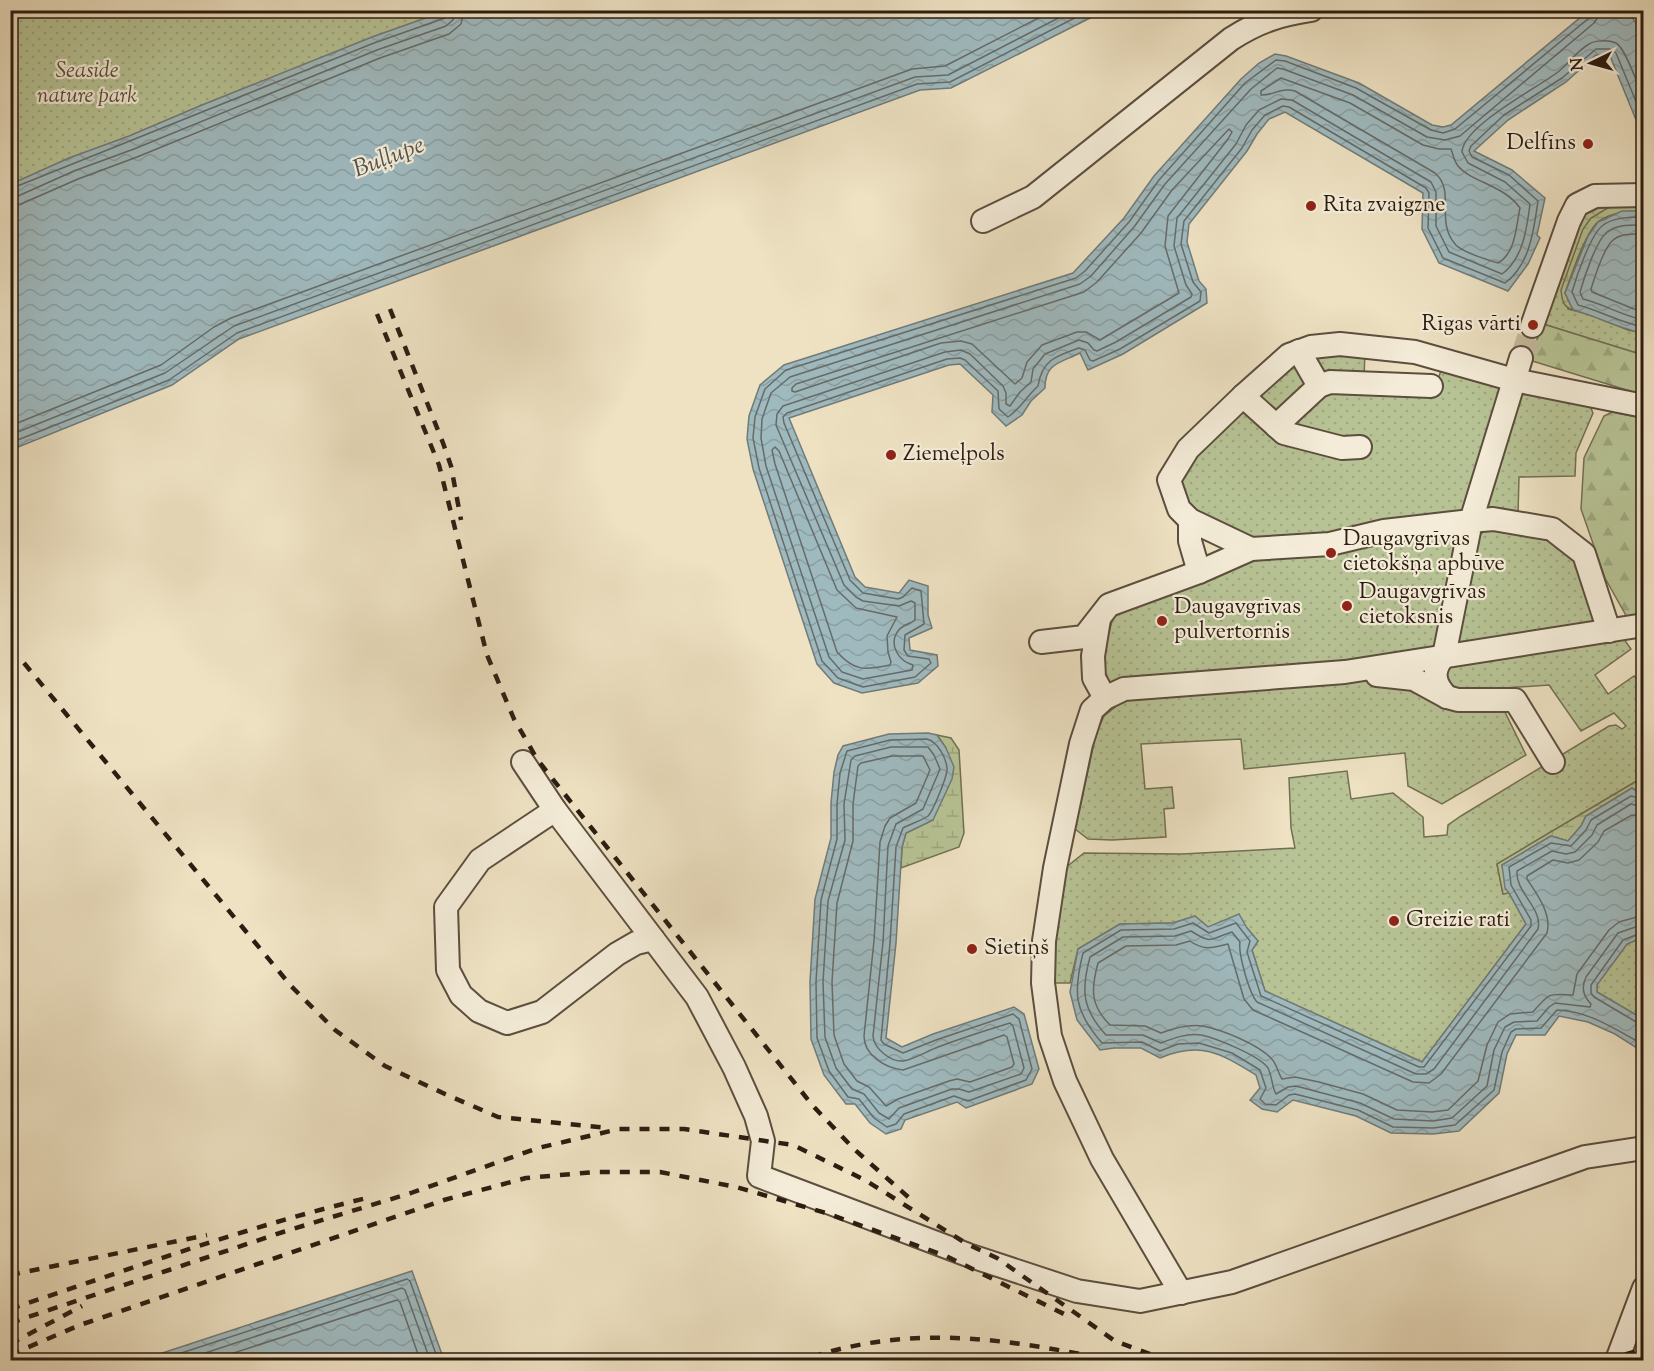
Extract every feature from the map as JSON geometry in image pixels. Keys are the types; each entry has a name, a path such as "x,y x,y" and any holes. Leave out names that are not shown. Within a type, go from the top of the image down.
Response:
{"street":[{"path":"982,221 1033,197 1240,33 1264,20 1311,10"},
{"path":"1532,326 1569,221 1577,206 1595,196 1644,195"},
{"path":"1251,549 1190,520 1179,509 1169,480 1188,449 1243,396 1289,355 1311,346 1340,344 1414,352 1514,380 1644,406"},
{"path":"1299,351 1319,386"},
{"path":"1447,698 1437,685 1435,675 1438,663 1444,656 1471,521 1521,358"},
{"path":"1276,426 1319,386 1330,382 1431,386"},
{"path":"1243,396 1284,433 1342,447 1360,447"},
{"path":"1041,642 1084,637 1109,605 1199,572 1251,549 1330,544 1384,531 1493,519 1552,529 1584,554 1610,631"},
{"path":"1190,520 1190,542 1199,572"},
{"path":"1100,617 1093,656 1094,678 1105,699"},
{"path":"1181,1293 1102,1159 1065,1081 1050,1036 1043,983 1044,941 1055,868 1081,744 1092,710 1105,699 1124,689 1345,672 1644,625"},
{"path":"1345,672 1414,679 1447,698 1458,700 1515,700 1553,762"},
{"path":"523,762 555,810 697,997 734,1067 756,1116 763,1141 759,1176 968,1255 1077,1291 1140,1300 1233,1282 1585,1157 1644,1148"},
{"path":"555,810 480,860 446,907 448,970 461,994 479,1011 507,1023 542,1012 617,954 636,944 653,939"},
{"path":"1617,1360 1644,1288"}],"green space":[{"name":"Seaside nature park","path":"11,11 475,11 11,195"},
{"path":"1643,202 1643,207 1611,206 1568,309 1643,333 1643,355 1543,324 1581,218 1590,207"},
{"path":"1611,206 1643,207 1643,211 1615,214 1604,218 1594,226 1579,254 1565,293 1573,310 1564,303 1561,290 1583,229 1591,218"},
{"path":"1543,324 1643,355 1643,395 1529,360"},
{"path":"1365,351 1364,378 1327,377 1311,354"},
{"path":"1297,356 1331,385 1435,389 1443,364 1502,380 1469,513 1330,541 1250,538 1188,509 1181,484 1186,465"},
{"path":"1532,391 1589,404 1593,413 1576,453 1575,476 1519,477 1518,515 1482,510 1516,396"},
{"path":"1612,412 1643,418 1643,616 1628,619 1605,578 1581,509 1584,458 1604,416"},
{"path":"1459,526 1441,649 1112,691 1100,669 1113,617 1123,607 1248,556"},
{"path":"1486,529 1550,533 1581,557 1598,619 1593,627 1464,649 1455,635 1476,543"},
{"path":"1621,635 1631,649 1595,675 1608,694 1634,676 1643,685 1643,789 1635,782 1497,864 1503,894 1509,893 1526,924 1422,1062 1265,991 1252,950 1258,941 1247,928 1208,927 1195,916 1173,923 1120,924 1078,949 1070,983 1046,983 1059,873 1084,853 1182,854 1295,848 1291,828 1289,778 1347,771 1351,799 1393,793 1423,817 1424,837 1447,835 1448,825 1461,816 1609,726 1616,725 1622,729 1626,726 1614,713 1581,731 1549,685 1459,691 1447,685 1445,670 1457,660"},
{"path":"1341,677 1501,704 1526,755 1442,804 1408,786 1405,753 1244,769 1241,739 1141,744 1145,789 1172,787 1174,808 1164,809 1166,837 1088,839 1075,829 1096,734 1104,716 1128,697"},
{"path":"937,735 951,738 959,750 964,833 959,847 901,868 902,847 906,833 933,820 946,748"},
{"path":"1635,782 1643,789 1643,795 1632,788 1586,816 1568,841 1551,836 1502,865 1509,893 1503,894 1497,864"},
{"path":"1643,937 1643,1019 1597,992 1597,984 1627,944"}],"water":[{"name":"Buļļupe","path":"448,10 1104,11 951,88 920,90 239,339 172,385 11,450 11,184 69,158 129,136 372,37"},
{"path":"1591,10 1620,11 1630,14 1643,34 1643,137 1610,56 1596,55 1566,82 1508,120 1474,151 1512,170 1545,198 1537,235 1540,238 1528,264 1508,291 1439,263 1422,229 1423,193 1285,112 1269,119 1247,151 1189,224 1187,242 1199,281 1206,289 1207,303 1123,354 1088,370 1080,353 1055,365 1048,373 1045,388 1031,401 1022,415 1006,426 992,412 993,395 960,364 949,365 789,418 855,577 865,587 899,593 909,580 928,586 928,615 932,628 909,638 910,650 937,655 938,666 918,683 862,693 834,683 817,664 753,469 747,439 749,416 760,385 784,365 1073,273 1124,218 1154,176 1241,79 1259,63 1275,54 1359,83 1432,125 1443,127 1451,125"},
{"path":"1622,211 1643,211 1643,333 1625,329 1573,310 1565,293 1588,236 1598,222"},
{"path":"928,733 937,735 946,748 954,767 952,779 933,820 906,833 902,847 896,943 886,1038 902,1047 933,1034 1014,1007 1024,1014 1039,1069 1032,1084 966,1108 957,1102 905,1120 901,1129 886,1134 870,1123 855,1104 846,1104 824,1075 811,1039 810,982 815,899 831,838 834,772 843,746 889,734"},
{"path":"1632,788 1643,795 1643,937 1627,944 1597,985 1597,992 1643,1019 1643,1052 1615,1034 1588,1022 1559,1016 1545,1035 1516,1035 1507,1054 1499,1093 1459,1131 1433,1134 1391,1133 1356,1116 1293,1100 1277,1112 1262,1109 1250,1100 1260,1088 1256,1075 1221,1055 1187,1050 1160,1058 1141,1048 1100,1050 1077,1020 1070,992 1078,949 1120,924 1173,923 1195,916 1208,927 1239,914 1258,941 1252,950 1265,991 1422,1062 1526,924 1505,888 1502,865 1551,836 1568,841 1586,816"},
{"path":"412,1271 444,1360 141,1360"}],"tunnel":[{"path":"1521,358 1532,326"}],"railway":[{"path":"390,309 451,466 461,520"},
{"path":"377,314 439,465 487,655 514,719 537,759 813,1106 854,1149 915,1203"},
{"path":"24,663 291,986 335,1030 385,1066 498,1117 607,1128"},
{"path":"10,1323 283,1232 411,1193 538,1148 619,1129 684,1129 793,1145 865,1180 967,1244 997,1258 1115,1341 1166,1360"},
{"path":"10,1355 80,1325 444,1200 526,1178 595,1172 660,1172 736,1187 826,1213 946,1256 1064,1314"},
{"path":"10,1309 280,1221 371,1197"},
{"path":"10,1275 207,1235"},
{"path":"10,1344 82,1306"},
{"path":"812,1357 850,1347 887,1341 961,1338 1035,1346 1110,1360"},
{"path":"1606,1360 1644,1349"}],"place":[{"name":"Delfīns","path":"1588,144"},
{"name":"Rīta zvaigzne","path":"1311,206"},
{"name":"Rīgas vārti","path":"1533,325"},
{"name":"Ziemeļpols","path":"891,455"},
{"name":"Daugavgrīvas cietokšņa apbūve","path":"1331,553"},
{"name":"Daugavgrīvas cietoksnis","path":"1347,606"},
{"name":"Daugavgrīvas pulvertornis","path":"1162,621"},
{"name":"Greizie rati","path":"1394,921"},
{"name":"Sietiņš","path":"972,949"}]}
